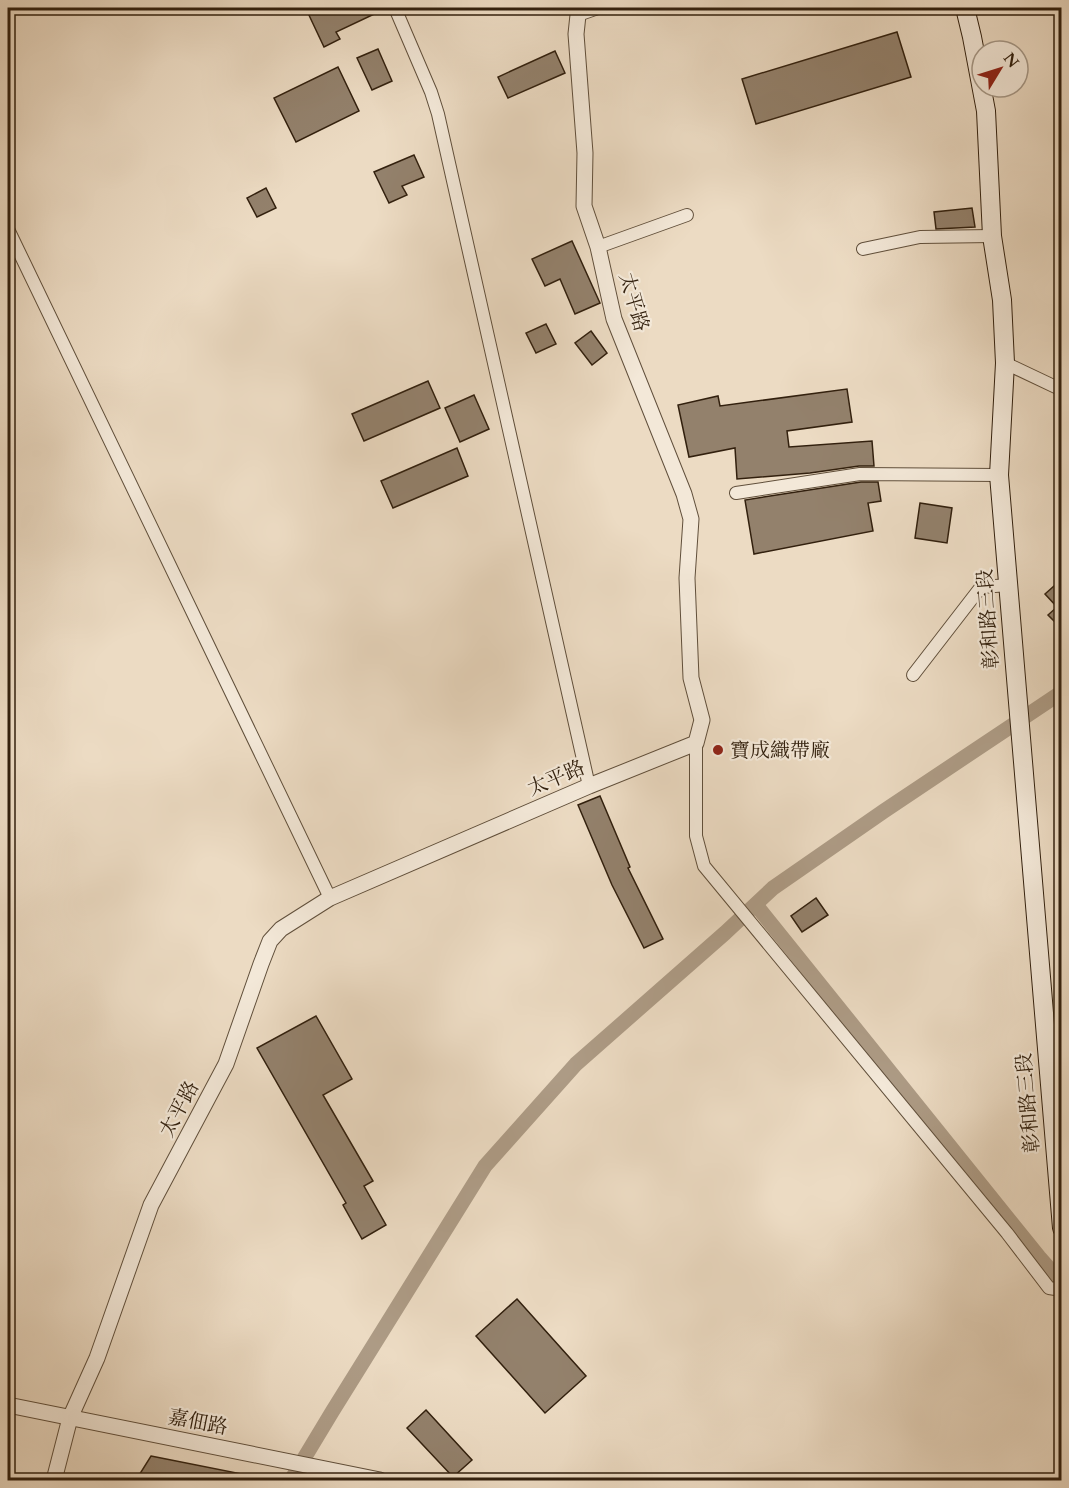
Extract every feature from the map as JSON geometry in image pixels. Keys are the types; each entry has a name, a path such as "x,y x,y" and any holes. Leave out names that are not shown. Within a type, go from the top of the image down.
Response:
{"main road":[{"name":"彰和路三段","path":"964,8 986,111 992,236 1002,300 1005,363 999,475 1062,1228"}],"street":[{"path":"395,8 432,92 438,114 589,786"},
{"name":"太平路","path":"54,1480 70,1418 97,1358 151,1205 226,1064 270,941 282,929 330,898 589,786 696,743 702,720 691,678 687,578 691,519 684,494 614,320 598,247 584,206 585,153 576,34 577,11 598,8"},
{"path":"598,247 687,214"},
{"path":"8,230 330,898"},
{"path":"862,249 920,237 992,236"},
{"path":"1005,363 1062,390"},
{"path":"736,493 860,474 999,475"},
{"path":"913,675 981,587 1009,585"},
{"path":"696,743 696,836 704,866 1007,1233 1049,1288 1062,1290"},
{"name":"嘉佃路","path":"8,1405 380,1480"}],"building":[{"path":"314,8 387,8 336,32 340,39 324,47 307,11"},
{"path":"897,32 911,77 756,124 742,79"},
{"path":"378,49 392,81 372,90 357,58"},
{"path":"555,51 565,73 508,98 498,77"},
{"path":"338,67 359,111 296,142 274,98"},
{"path":"414,155 424,177 402,186 407,195 389,203 374,172"},
{"path":"266,188 276,208 257,217 247,198"},
{"path":"972,208 975,227 936,229 934,212"},
{"path":"572,241 600,303 575,314 560,279 545,286 532,259"},
{"path":"546,324 556,344 536,353 526,333"},
{"path":"591,331 607,353 592,365 575,343"},
{"path":"428,381 440,408 364,441 352,414"},
{"path":"847,389 852,422 787,431 789,447 872,441 874,466 737,479 735,448 689,457 678,405 718,396 720,406"},
{"path":"474,395 489,429 460,442 445,408"},
{"path":"457,448 468,476 393,508 381,481"},
{"path":"861,482 878,482 881,501 868,503 873,531 754,554 745,500"},
{"path":"920,503 952,508 947,543 915,538"},
{"path":"1062,579 1062,629 1048,615 1057,607 1045,594"},
{"path":"600,796 630,867 628,868 663,939 644,948 612,885 578,805"},
{"path":"816,898 828,915 802,932 791,916"},
{"path":"316,1016 352,1079 323,1095 373,1181 364,1186 386,1225 362,1239 343,1205 346,1203 257,1048"},
{"path":"517,1299 586,1376 545,1413 476,1336"},
{"path":"426,1410 472,1460 453,1477 407,1428"},
{"path":"151,1456 247,1475 247,1480 136,1480"}],"waterway":[{"path":"291,1480 485,1166 576,1064 773,888 1062,692"},
{"path":"756,905 1062,1283"}],"place":[{"name":"寶成織帶廠","path":"718,750"}]}
